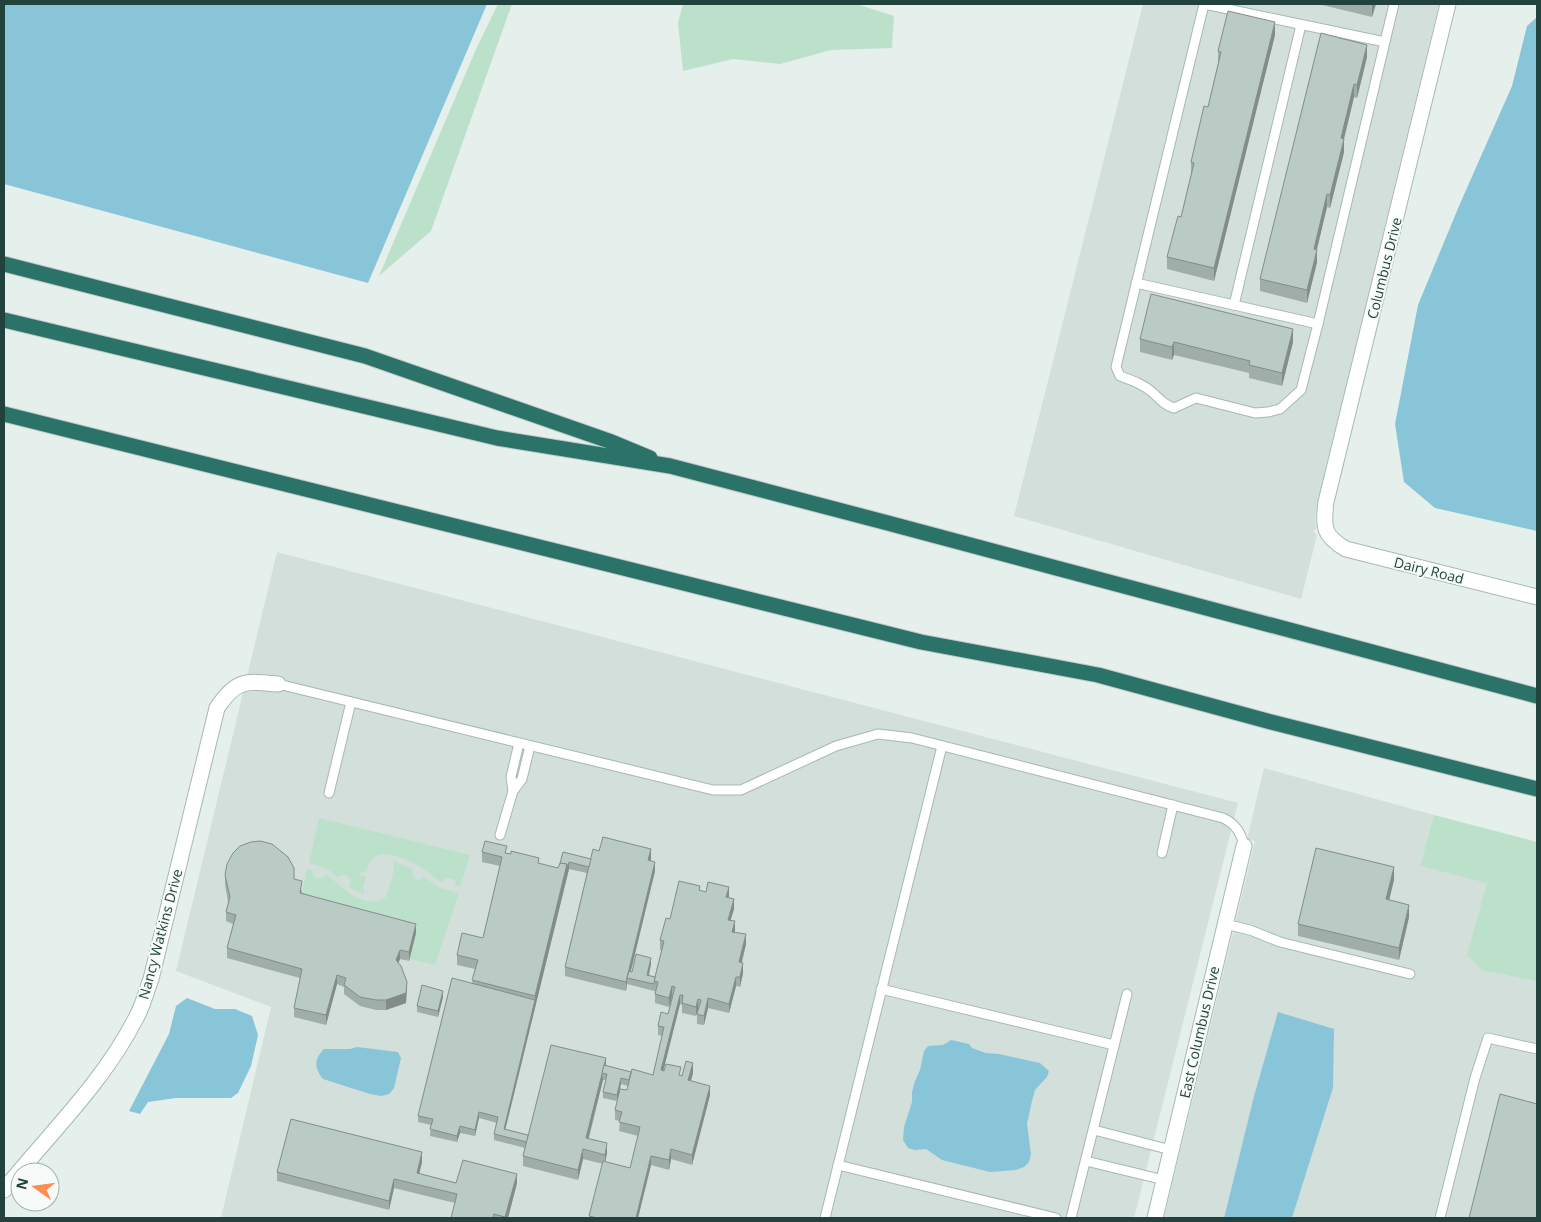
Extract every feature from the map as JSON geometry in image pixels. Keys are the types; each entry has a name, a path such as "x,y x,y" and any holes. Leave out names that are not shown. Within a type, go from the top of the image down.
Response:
{"highway":[{"path":"4,264 365,356 609,440 670,466"},
{"path":"4,320 497,438 670,466 1537,696"},
{"path":"4,414 921,642 1098,674 1271,722 1537,789"}],"street":[{"name":"Columbus Drive","path":"1326,532 1324,518 1326,502 1448,4"},
{"name":"Dairy Road","path":"1326,532 1334,543 1346,549 1537,597"},
{"name":"Nancy Watkins Drive","path":"4,1190 89,1090 121,1046 138,1016 151,979 217,708 226,693 238,685 253,682 278,684"},
{"name":"East Columbus Drive","path":"1155,1218 1244,846"}],"lane":[{"path":"1385,42 1204,4 1116,367 1120,376 1138,383 1164,404 1174,408 1196,398 1255,413 1268,412 1280,409 1301,390 1318,324 1385,42 1394,4"},
{"path":"1234,305 1300,25"},
{"path":"1136,283 1318,324"},
{"path":"278,684 713,790 741,790 836,746 878,734 912,738 1173,805 1231,822 1242,836 1244,846"},
{"path":"329,793 351,702"},
{"path":"513,791 511,777 519,743"},
{"path":"500,835 513,791 522,779 530,746"},
{"path":"825,1218 942,746"},
{"path":"1162,853 1173,805"},
{"path":"1225,924 1250,930 1280,942 1410,974"},
{"path":"881,989 1114,1045"},
{"path":"1071,1218 1127,994"},
{"path":"1440,1218 1475,1078 1488,1038 1537,1049"},
{"path":"1094,1130 1171,1150"},
{"path":"1086,1161 1164,1180"},
{"path":"838,1165 1056,1218"}],"shaded area":[{"path":"1143,4 1439,4 1318,500 1315,516 1316,529 1313,531 1317,535 1301,599 1014,516"},
{"path":"277,552 1238,803 1134,1218 221,1218 271,1007 176,971"},
{"path":"1264,768 1434,815 1420,866 1487,882 1483,971 1537,981 1537,1218 1292,1218 1333,1088 1278,1013 1254,1096 1224,1218 1164,1218 1255,841 1247,839"}],"green space":[{"path":"498,4 512,4 431,231 379,276 477,47"},
{"path":"683,4 856,4 894,16 892,48 831,50 780,64 733,59 683,71 678,23"},
{"path":"1434,815 1537,842 1537,981 1483,971 1467,955 1487,883 1420,866"},
{"path":"319,818 470,855 460,887 456,886 455,880 447,878 441,882 418,866 386,854 376,856 372,859 366,873 361,872 360,875 366,877 363,887 364,894 349,888 351,879 347,876 342,875 338,877 324,868 309,863"},
{"path":"393,861 413,869 413,875 417,880 424,877 440,888 459,893 435,965 409,959 300,903 307,869 312,870 315,878 323,878 326,874 346,891 361,900 369,902 378,901 386,897 394,870"}],"water":[{"path":"4,4 487,4 368,283 4,184"},
{"path":"1537,17 1537,531 1435,508 1404,482 1395,424 1418,305 1512,86 1527,26"},
{"path":"187,998 215,1009 235,1009 252,1016 258,1035 251,1066 238,1093 231,1098 176,1098 148,1102 140,1114 129,1111 169,1034 176,1006"},
{"path":"1278,1012 1334,1029 1333,1088 1292,1218 1224,1218 1254,1096"},
{"path":"951,1040 969,1044 972,1048 986,1053 1040,1063 1049,1071 1047,1077 1035,1090 1032,1101 1027,1124 1031,1154 1029,1162 1024,1167 1016,1170 990,1172 942,1160 926,1149 915,1150 908,1148 903,1140 904,1127 912,1102 912,1092 924,1051 928,1046 943,1045"},
{"path":"357,1047 398,1052 401,1058 394,1088 389,1094 381,1096 370,1094 323,1079 320,1075 316,1064 318,1056 324,1049 350,1049"}],"building":[{"path":"1228,11 1275,22 1214,268 1167,257 1178,216 1181,217 1194,163 1191,162 1204,106 1208,107 1221,52 1218,51"},
{"path":"1321,33 1367,45 1357,85 1354,84 1341,138 1344,139 1330,195 1327,194 1314,249 1317,250 1307,290 1260,279"},
{"path":"1151,294 1293,329 1282,373 1249,365 1250,361 1174,342 1172,347 1140,339"},
{"path":"603,837 651,849 648,860 655,862 626,982 565,967 593,849 599,851"},
{"path":"260,841 272,844 288,857 294,868 294,879 302,881 300,893 416,924 409,952 400,950 396,960 401,966 407,982 406,993 386,1000 360,997 344,985 346,978 337,975 326,1015 294,1008 302,969 227,948 236,915 226,912 230,897 225,875 227,864 233,853 240,846"},
{"path":"485,841 507,846 505,853 511,854 511,851 539,858 538,863 558,868 560,863 567,864 535,996 472,980 478,960 457,955 462,933 483,938 502,857 482,852"},
{"path":"1316,848 1394,867 1386,899 1409,905 1399,948 1298,924"},
{"path":"563,852 591,859 589,867 569,862 567,868 567,864 560,863"},
{"path":"679,881 700,886 699,890 706,892 708,882 729,887 726,897 734,899 728,920 735,921 732,932 746,934 739,962 743,963 740,977 736,977 729,1004 708,998 704,1016 697,1014 701,1000 698,999 696,1007 682,1003 683,995 680,995 661,1070 664,1071 666,1064 681,1067 679,1075 682,1076 686,1061 693,1063 688,1080 710,1086 692,1155 671,1149 669,1160 651,1156 636,1218 597,1218 589,1216 603,1161 630,1168 640,1127 619,1122 622,1112 615,1110 620,1089 627,1090 632,1069 653,1075 664,1027 658,1026 661,1012 668,1014 675,987 672,986 669,998 655,994 658,982 654,981 664,941 660,940 666,918 670,919"},
{"path":"636,954 651,958 647,975 655,977 654,984 627,978 629,971 632,972"},
{"path":"452,978 535,1000 504,1129 528,1135 527,1142 494,1134 498,1117 479,1112 475,1130 460,1126 457,1136 430,1129 433,1119 418,1116"},
{"path":"422,985 443,991 438,1011 417,1006"},
{"path":"551,1045 606,1058 586,1138 607,1143 605,1155 583,1149 578,1170 523,1156"},
{"path":"604,1065 631,1072 629,1080 621,1078 617,1095 603,1092 607,1074 602,1073"},
{"path":"1500,1094 1537,1104 1537,1218 1469,1218"},
{"path":"291,1119 422,1152 417,1173 456,1183 463,1160 517,1174 505,1217 494,1214 493,1218 451,1218 457,1194 394,1179 389,1201 277,1172"}]}
